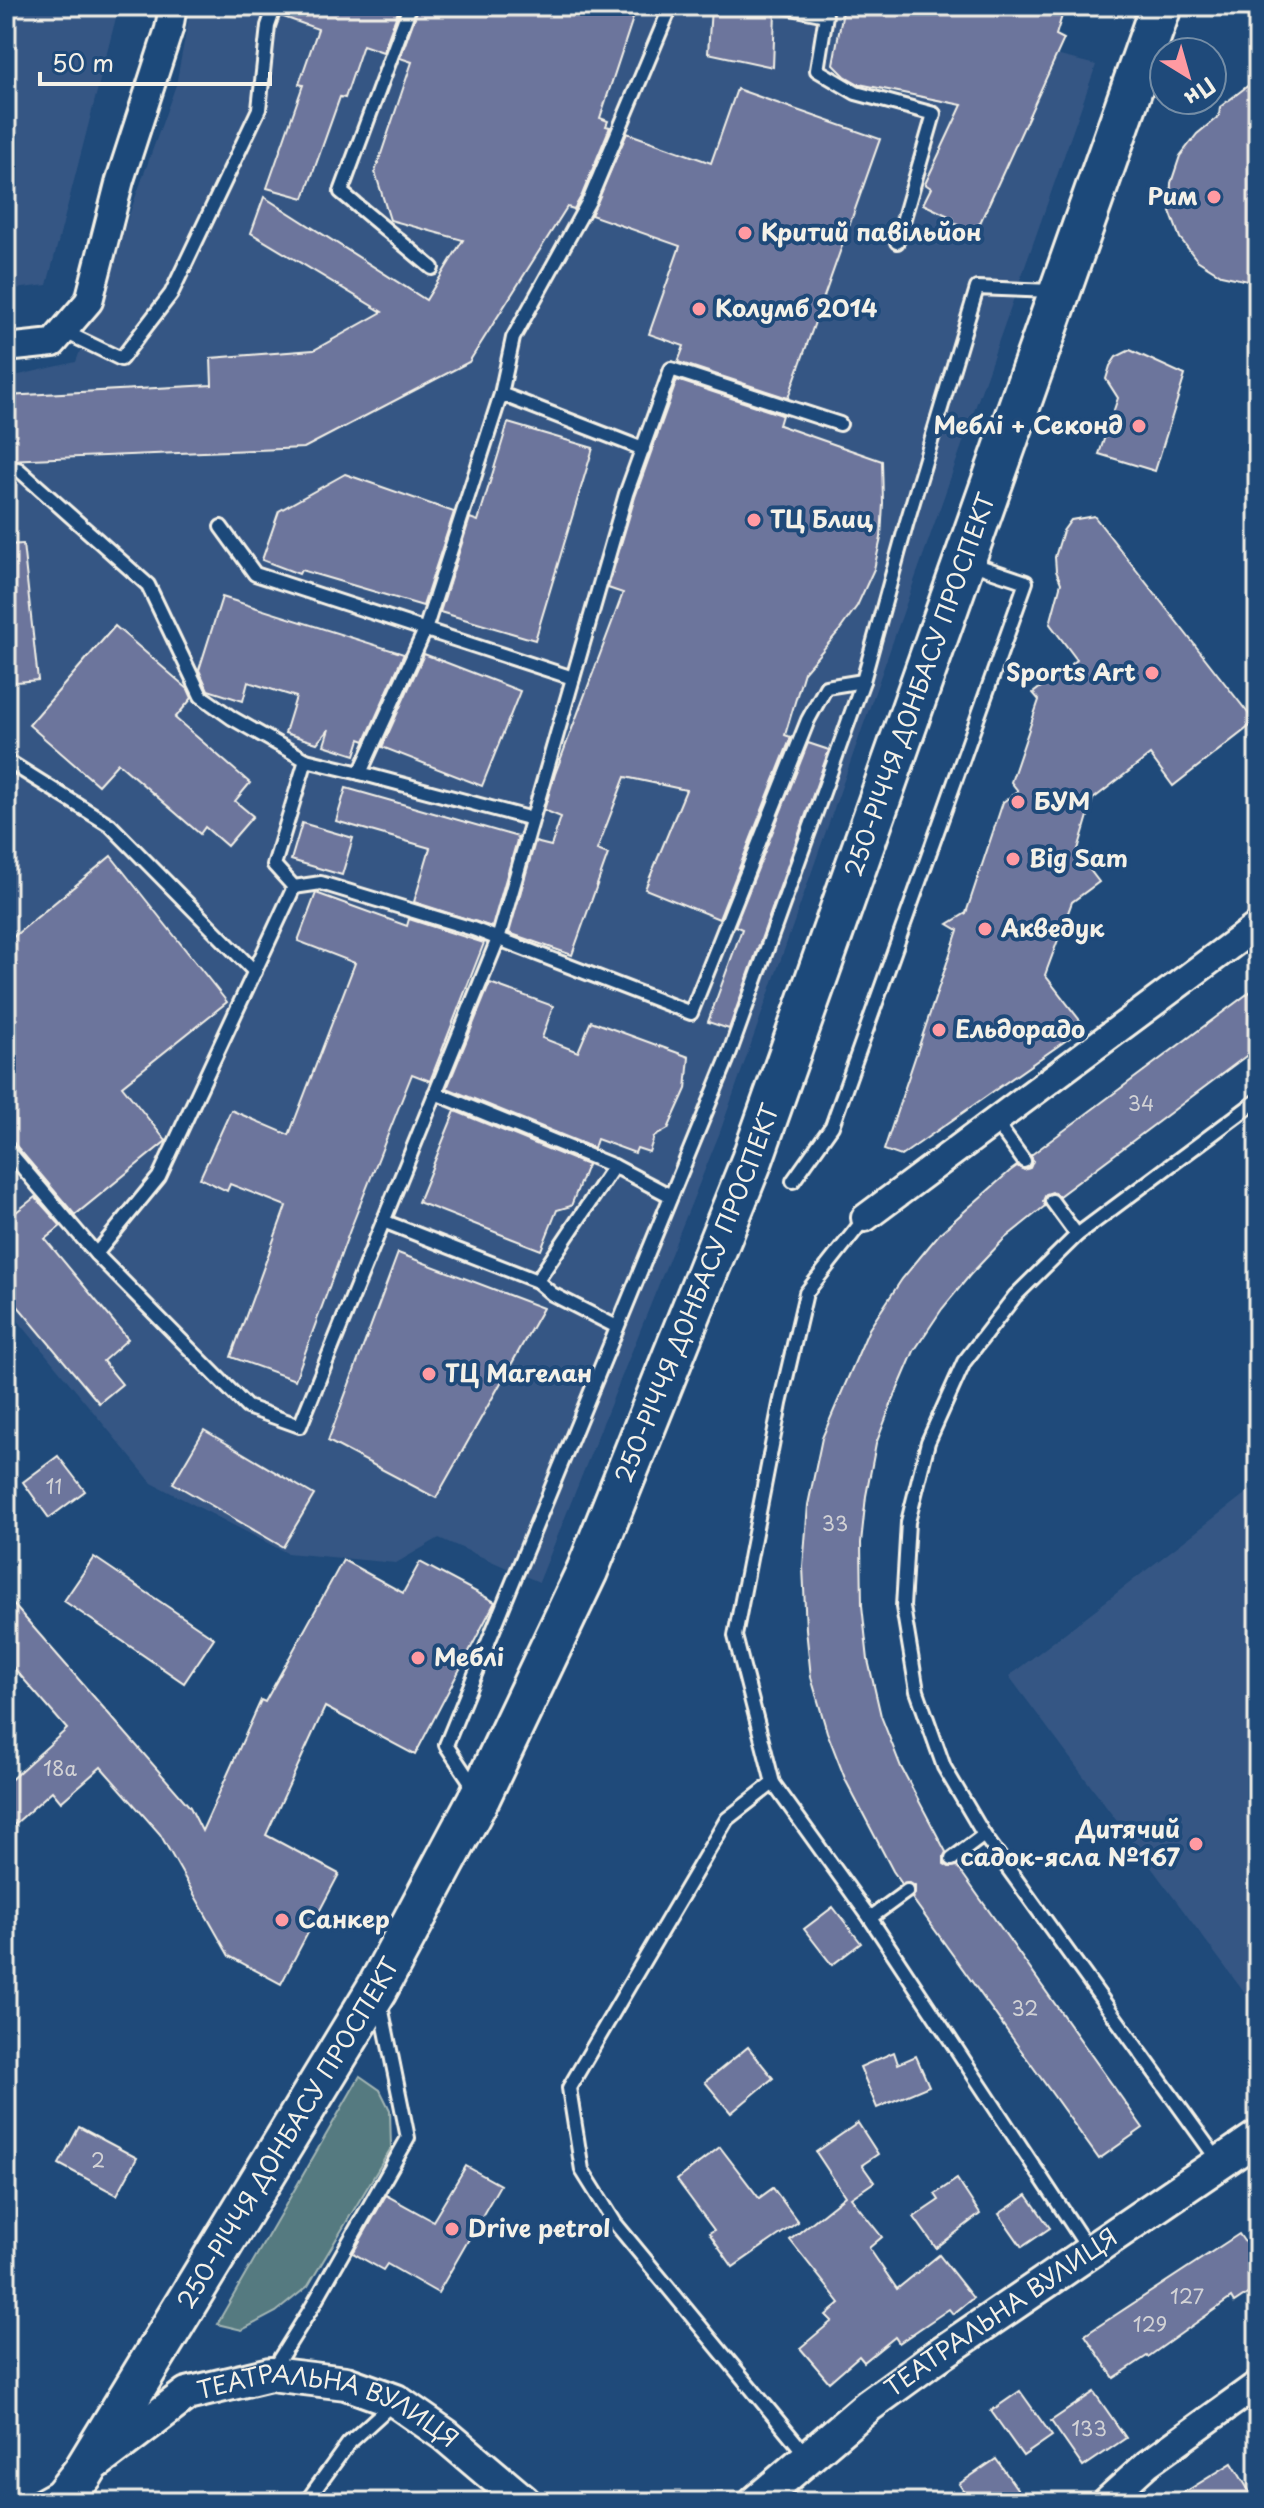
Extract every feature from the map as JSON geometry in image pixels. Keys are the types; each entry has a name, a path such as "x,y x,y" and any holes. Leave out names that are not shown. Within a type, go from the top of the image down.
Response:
{"main road":[{"name":"250-РІЧЧЯ ДОНБАСУ ПРОСПЕКТ","path":"72,2487 377,1989 480,1796 587,1571 747,1175 1161,6"}],"street":[{"path":"6,348 53,343 89,301 120,180 169,29 173,6"},
{"path":"865,1218 1258,925"},
{"name":"ТЕАТРАЛЬНА ВУЛИЦЯ","path":"756,2502 807,2456 934,2358 1258,2137"},
{"name":"ТЕАТРАЛЬНА ВУЛИЦЯ","path":"72,2487 187,2394 270,2374 346,2383 396,2401 445,2435 524,2502"},
{"path":"1105,2502 1147,2464 1258,2384"}],"lane":[{"path":"63,331 121,359 171,294 259,109 268,26 275,6"},
{"path":"410,6 341,192 432,268"},
{"path":"360,773 425,630 501,394 513,338 590,199 671,6"},
{"path":"782,6 826,15 817,70 856,93 934,114 897,242"},
{"path":"480,1796 446,1745 727,1060 863,681 977,288 1060,291"},
{"path":"6,1148 96,1254 247,1407 300,1426 498,939 626,494 671,369 840,424"},
{"path":"501,394 643,449"},
{"path":"6,470 18,469 148,585 201,696 232,718 306,760 532,819"},
{"path":"221,527 255,574 573,678"},
{"path":"793,1181 832,1126 1026,582 964,561"},
{"path":"294,887 321,883 498,939 691,1013 808,720 826,687 863,681"},
{"path":"6,760 110,825 255,972"},
{"path":"294,887 274,865 306,760"},
{"path":"96,1254 159,1177 294,887"},
{"path":"435,1093 614,1166 671,1196"},
{"path":"1219,2162 984,1835 944,1767 917,1691 903,1607 908,1522 928,1442 964,1362 1015,1296 1077,1235 1258,1100"},
{"path":"995,1121 1024,1161"},
{"path":"537,1281 614,1166"},
{"path":"1052,1201 1077,1235"},
{"path":"865,1218 806,1293 780,1404 735,1636 773,1783 870,1918 1091,2253"},
{"path":"383,1221 537,1281 552,1294 617,1327"},
{"path":"773,1783 727,1819 569,2088 582,2170 615,2223 807,2456"},
{"path":"952,1859 984,1835"},
{"path":"870,1918 907,1891"},
{"path":"270,2374 312,2307 408,2138 377,1989"},
{"path":"306,2502 348,2444 396,2401"},
{"path":"28,2502 72,2487"}],"shaded area":[{"path":"6,6 119,6 47,285 6,290"},
{"path":"191,6 858,6 1096,65 720,1132 539,1582 439,1538 396,1563 287,1553 152,1483 6,1306 6,378 76,362 176,85"},
{"name":"Дитячий садок-ясла №167","path":"1258,1484 1258,2011 1009,1676"}],"green space":[{"path":"360,2076 380,2090 390,2110 391,2148 308,2286 276,2312 242,2330 217,2324"}],"building":[{"path":"284,6 400,6 383,52 363,45 345,98 340,97 304,198 267,188 303,85 299,84 318,29 281,16"},
{"path":"419,6 637,6 600,118 608,121 606,126 610,127 582,195 574,209 567,207 469,362 304,448 6,460 6,396 212,385 211,358 314,350 382,312 251,233 264,197 426,300 463,240 390,220 375,172 412,62 400,58"},
{"path":"844,6 1065,6 1056,35 1064,39 980,223 971,230 923,204 931,188 925,184 962,105 859,84 845,76 833,64"},
{"path":"711,8 775,12 773,67 708,53"},
{"name":"Рим","path":"1258,78 1258,274 1248,281 1221,275 1197,260 1180,238 1170,211 1171,183 1180,156 1197,134 1219,116 1228,116 1228,101"},
{"name":"Критий павільйон","path":"737,89 880,139 788,398 678,362 684,346 649,334 680,246 591,215 627,133 711,163"},
{"name":"Меблі + Секонд","path":"1130,350 1185,375 1155,471 1099,454 1118,398 1106,379 1116,357"},
{"path":"677,380 782,415 779,425 882,461 881,538 874,569 857,606 804,672 785,735 791,737 719,919 645,889 686,790 625,777 597,850 608,854 572,955 509,933 535,842 551,846 561,817 544,810 623,593 608,588 635,497"},
{"path":"508,423 593,448 535,640 440,612 470,518 478,521"},
{"path":"345,474 454,512 423,606 301,570 299,574 262,560 279,511"},
{"path":"1094,516 1255,722 1173,786 1150,755 1093,799 1077,853 1099,882 1072,902 1045,975 1085,1027 901,1156 884,1150 958,930 948,924 966,913 1003,802 1018,791 1011,782 1039,700 1033,693 1077,660 1050,624 1061,583 1055,557 1063,531 1071,520"},
{"path":"23,544 38,680 6,683 6,545"},
{"path":"222,597 404,654 365,741 360,739 355,755 324,745 329,729 317,743 285,733 296,697 248,682 243,701 208,690 199,670"},
{"path":"115,626 188,689 192,698 175,718 250,783 235,801 253,816 227,846 205,827 200,834 118,763 98,785 29,725"},
{"path":"424,654 520,691 482,786 382,747"},
{"path":"808,743 829,750 729,1029 708,1022 742,929 735,926"},
{"path":"346,788 518,837 492,927 414,902 430,848 336,821"},
{"path":"302,823 353,838 342,875 291,860"},
{"path":"111,856 227,1002 122,1086 166,1141 75,1215 6,1134 6,943"},
{"path":"316,893 407,926 409,919 484,943 430,1081 412,1074 295,1380 231,1357 286,1206 230,1184 227,1191 200,1178 231,1110 289,1135 355,963 298,941"},
{"path":"490,983 553,1006 542,1038 578,1052 591,1021 689,1057 686,1089 668,1129 654,1137 649,1152 637,1148 635,1153 597,1139 594,1148 447,1088"},
{"path":"1258,986 1258,1047 1059,1196 1052,1192 1046,1194 1043,1201 1045,1206 1004,1239 942,1309 914,1351 893,1400 876,1444 866,1496 861,1543 862,1605 868,1660 881,1716 901,1767 946,1852 944,1864 957,1866 1143,2128 1099,2159 912,1898 915,1886 902,1884 893,1871 846,1781 811,1677 803,1567 808,1505 822,1438 869,1329 902,1279 940,1233 1010,1171 1017,1166 1024,1170 1030,1168 1033,1161 1031,1155"},
{"path":"455,1111 587,1165 571,1206 557,1210 541,1250 418,1202"},
{"path":"35,1197 61,1226 45,1239 128,1339 103,1361 122,1384 99,1403 6,1292 6,1220"},
{"name":"ТЦ Магелан","path":"398,1253 543,1308 436,1498 328,1441"},
{"path":"204,1430 314,1495 283,1547 173,1483"},
{"path":"58,1456 85,1491 49,1518 23,1482"},
{"path":"94,1557 214,1638 184,1683 64,1601"},
{"path":"343,1560 403,1593 420,1562 495,1602 415,1755 325,1707 266,1835 339,1874 281,1984 229,1956 160,1834 101,1767 61,1802 52,1791 6,1832 6,1784 67,1729 6,1659 6,1596 190,1807 202,1831 261,1700 265,1702"},
{"path":"833,1907 861,1943 832,1965 804,1929"},
{"path":"748,2047 773,2078 731,2113 705,2082"},
{"path":"894,2052 898,2064 916,2056 929,2086 877,2108 860,2067"},
{"path":"858,2123 878,2154 862,2165 874,2182 851,2198 882,2237 869,2248 897,2289 939,2255 973,2298 953,2314 949,2309 899,2343 895,2337 864,2362 859,2356 829,2382 800,2348 832,2321 826,2315 840,2303 790,2240 845,2196 816,2152"},
{"path":"79,2127 137,2158 117,2195 59,2164"},
{"path":"720,2147 759,2198 773,2188 798,2222 733,2267 709,2233 714,2230 677,2180"},
{"path":"466,2166 500,2185 438,2293 387,2264 383,2270 353,2253 386,2195 433,2221"},
{"path":"957,2179 980,2214 936,2248 914,2217 939,2200 935,2194"},
{"path":"1027,2195 1050,2228 1022,2247 999,2214"},
{"path":"1239,2234 1258,2261 1258,2287 1234,2303 1231,2298 1114,2378 1085,2335"},
{"path":"1020,2391 1052,2436 1023,2456 991,2411"},
{"path":"1094,2392 1126,2438 1083,2467 1051,2421"},
{"path":"996,2459 1020,2493 1006,2502 971,2502 959,2484"},
{"path":"1232,2463 1256,2502 1169,2502"}],"place":[{"name":"Рим","path":"1214,197"},
{"name":"Критий павільйон","path":"745,233"},
{"name":"Колумб 2014","path":"699,309"},
{"name":"Меблі + Секонд","path":"1139,426"},
{"name":"ТЦ Блиц","path":"754,520"},
{"name":"Sports Art","path":"1152,673"},
{"name":"БУМ","path":"1018,802"},
{"name":"Big Sam","path":"1013,859"},
{"name":"Акведук","path":"985,929"},
{"name":"Ельдорадо","path":"939,1030"},
{"name":"ТЦ Магелан","path":"429,1374"},
{"name":"Меблі","path":"418,1658"},
{"name":"Дитячий садок-ясла №167","path":"1196,1844"},
{"name":"Санкер","path":"282,1920"},
{"name":"Drive petrol","path":"452,2229"}]}
